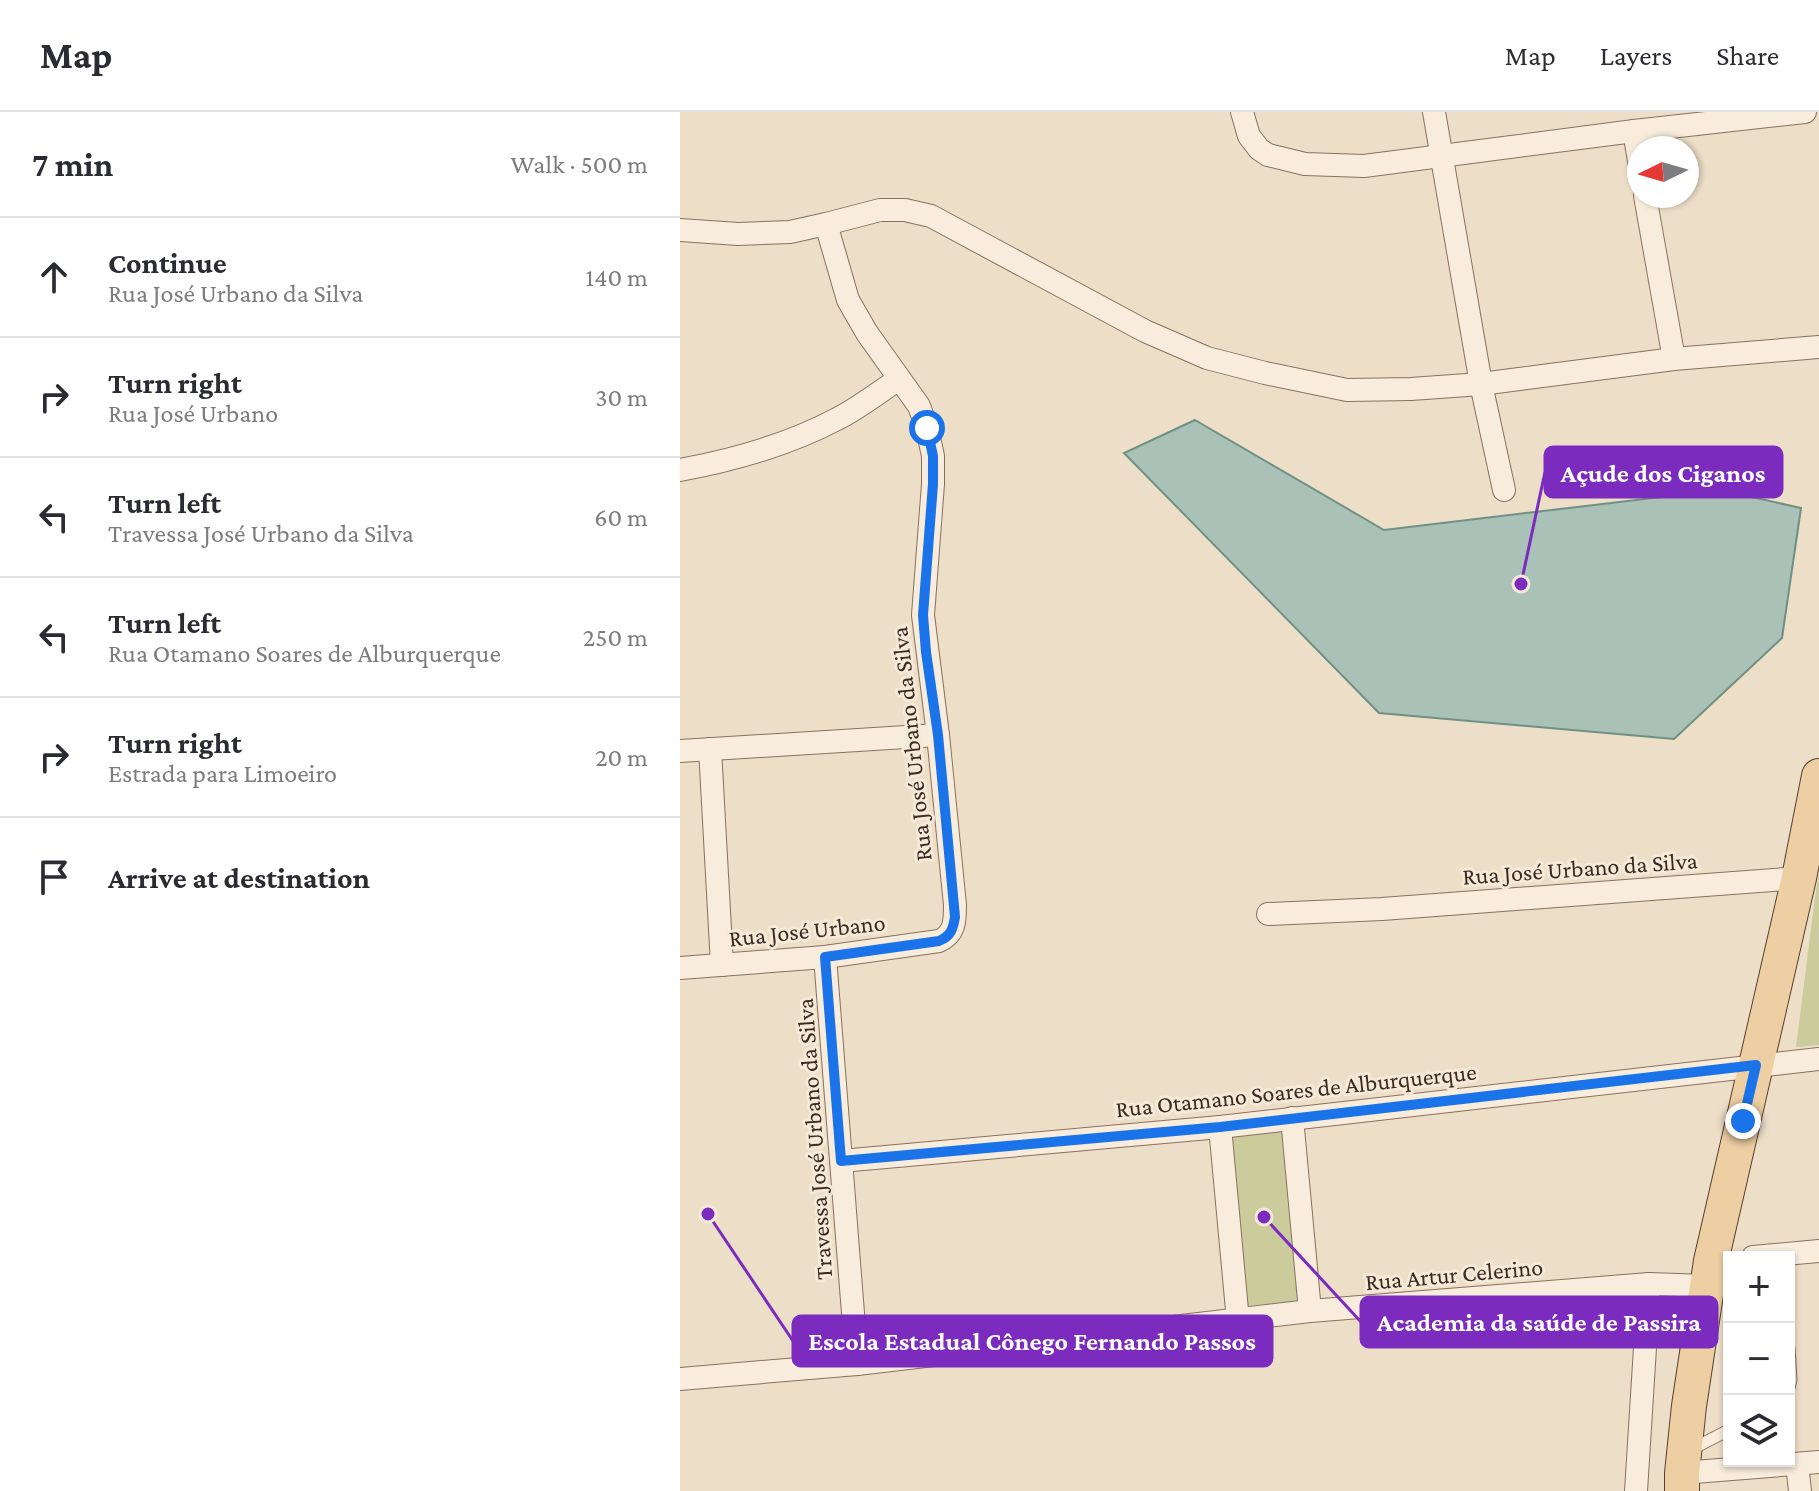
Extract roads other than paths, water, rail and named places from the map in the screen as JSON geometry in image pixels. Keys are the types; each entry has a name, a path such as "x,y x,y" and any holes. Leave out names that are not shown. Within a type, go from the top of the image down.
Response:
{"main road":[{"path":"1683,1472 1689,1406 1756,1065 1819,776"}],"street":[{"path":"1242,112 1249,136 1268,155 1305,164 1364,166 1805,112"},
{"path":"1434,112 1481,384 1504,490"},
{"path":"1634,131 1635,136"},
{"path":"1647,208 1674,359"},
{"path":"680,230 738,234 790,232 880,210 905,210 931,216 1145,331 1207,358 1347,390 1481,384 1674,359 1819,347"},
{"name":"Rua José Urbano da Silva","path":"826,224 848,300 867,333 919,406 933,456 923,615 955,905 952,932 939,941"},
{"path":"680,470 721,463 796,439 840,418 899,379"},
{"path":"680,751 938,735"},
{"path":"710,749 722,965"},
{"name":"Rua José Urbano da Silva","path":"1268,914 1382,909 1799,878"},
{"name":"Rua José Urbano","path":"680,968 825,957 939,941"},
{"name":"Travessa José Urbano da Silva","path":"825,957 857,1364"},
{"name":"Rua Otamano Soares de Alburquerque","path":"841,1161 1220,1127 1819,1059"},
{"path":"1292,1118 1310,1311"},
{"path":"1220,1127 1238,1321"},
{"path":"1795,1253 1819,1251"},
{"name":"Rua Artur Celerino","path":"680,1379 857,1364 1310,1311 1649,1284 1716,1273"},
{"path":"1636,1491 1649,1284"},
{"path":"1683,1472 1808,1463 1800,1491"}],"lane":[{"path":"1683,1472 1723,1435"}],"place":[{"name":"Açude dos Ciganos","path":"1521,584"},
{"name":"Escola Estadual Cônego Fernando Passos","path":"708,1214"},
{"name":"Academia da saúde de Passira","path":"1264,1217"}]}
